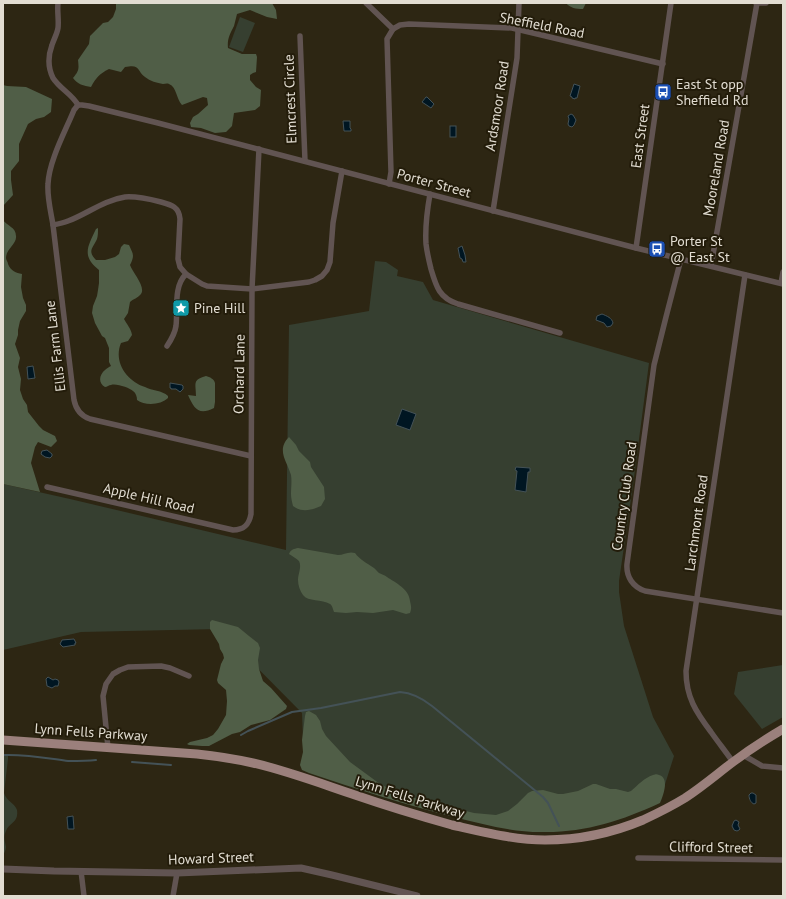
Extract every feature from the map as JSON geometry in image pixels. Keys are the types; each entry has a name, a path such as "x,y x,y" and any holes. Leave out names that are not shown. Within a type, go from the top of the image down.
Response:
{"main road":[{"name":"Lynn Fells Parkway","path":"3,740 222,757 271,768 445,823 517,838 557,840 581,838 603,833 632,824 658,813 679,802 733,762 783,729"}],"street":[{"path":"58,3 58,24 49,57 50,68 55,81 74,99 78,105"},
{"path":"366,3 392,29 387,39 391,172 389,184"},
{"name":"Ardsmoor Road","path":"493,211 518,50 519,3"},
{"name":"East Street","path":"636,248 671,3"},
{"path":"757,3 766,3"},
{"name":"Mooreland Road","path":"711,266 757,3"},
{"name":"Sheffield Road","path":"392,29 400,25 409,24 504,27 518,29 663,64"},
{"name":"Elmcrest Circle","path":"300,36 304,161"},
{"name":"Porter Street","path":"78,105 84,105 259,149 636,248 782,283"},
{"name":"Ellis Farm Lane","path":"78,105 74,110 54,158 50,173 48,191 75,406 80,413 90,419 251,456"},
{"name":"Orchard Lane","path":"246,526 249,522 251,514 252,289 259,149"},
{"path":"53,225 67,222 111,200 121,198 140,198 169,204 179,213 178,259 182,269 186,274 202,284 207,286 252,289 312,281 320,278 326,272 330,262 333,223 342,171"},
{"path":"430,194 426,244 435,282 442,294 455,303 560,333"},
{"name":"Country Club Road","path":"682,259 654,365 627,567 628,576 636,587 648,592 783,612"},
{"path":"782,283 783,272"},
{"path":"167,346 173,337 176,328 179,287 186,274"},
{"name":"Larchmont Road","path":"733,762 697,714 688,693 686,671 745,274"},
{"name":"Apple Hill Road","path":"47,487 233,530 241,530 246,526"},
{"path":"108,748 103,696 106,684 113,674 128,667 161,666 189,676"},
{"path":"743,755 762,766 783,768"},
{"name":"Clifford Street","path":"638,858 783,860"},
{"name":"Howard Street","path":"3,869 177,873 301,868 417,896"},
{"path":"81,871 84,896"},
{"path":"173,896 177,873"}],"green space":[{"path":"116,3 272,3 276,10 277,19 267,17 250,10 237,14 228,42 228,48 242,54 256,54 256,72 250,75 250,80 261,90 260,106 255,110 234,113 232,126 226,132 215,133 201,128 191,127 190,123 193,117 208,105 207,98 203,97 182,105 172,86 149,80 138,68 134,66 125,67 121,72 109,69 98,76 91,87 77,82 73,78 78,70 78,60 89,44 90,36 103,23 108,22 113,17 116,9"},
{"path":"566,3 586,3 583,9 578,9 569,6"},
{"path":"240,17 255,23 243,52 229,47"},
{"path":"3,85 26,87 52,99 51,112 28,124 19,144 19,161 11,171 13,195 3,206"},
{"path":"3,220 16,233 16,239 6,255 6,259 12,270 22,274 21,287 26,305 26,311 20,321 15,344 20,358 18,367 21,379 20,390 27,405 28,412 43,430 55,436 57,441 51,447 38,442 35,447 31,463 40,492 3,484"},
{"path":"98,228 97,239 91,252 93,257 96,260 105,260 115,257 119,254 121,247 124,244 129,245 133,255 130,265 142,288 141,294 130,302 128,313 124,319 130,328 132,335 128,341 121,343 119,350 120,364 127,375 138,384 168,396 168,398 161,402 148,404 140,402 137,400 135,393 131,390 123,386 116,385 105,387 100,381 103,372 111,366 109,362 109,348 105,338 102,336 95,323 92,313 98,290 99,270 90,260 88,251 96,229"},
{"path":"375,261 386,262 398,270 397,276 423,282 433,300 649,363 619,581 619,592 624,626 653,717 674,756 660,800 477,819 304,765 302,713 219,629 81,632 3,650 3,484 286,550 289,325 369,311"},
{"path":"206,376 212,378 215,383 214,408 200,411 192,404 188,395 196,396 195,385 197,381"},
{"path":"289,437 299,451 310,462 311,467 324,487 325,499 321,506 311,510 300,510 293,506 291,496 291,475 283,451 283,446"},
{"path":"298,548 338,555 350,552 355,553 361,560 405,590 409,597 411,607 410,613 406,614 393,610 373,613 334,612 332,606 327,602 308,599 301,592 298,584 300,566 299,561 289,554 292,550"},
{"path":"212,620 238,627 258,643 260,648 258,660 259,669 263,681 287,706 286,709 270,720 251,725 240,732 232,734 209,746 189,745 187,744 190,742 213,735 226,715 226,690 218,683 217,680 224,658 219,644 210,629 210,622"},
{"path":"783,665 783,717 762,729 734,694 738,672"},
{"path":"309,711 316,715 326,736 350,762 380,784 402,795 474,813 496,815 508,811 532,791 543,790 563,794 578,791 596,784 610,789 628,792 650,776 656,774 664,780 665,788 660,803 602,825 557,832 530,832 486,825 399,802 302,770 300,765 303,752 302,740 305,716 306,712"},
{"path":"3,754 8,754 4,793 15,806 17,810 17,818 7,828 5,833 4,839 6,848 3,856"}],"water":[{"path":"574,84 580,86 577,98 575,99 570,96"},
{"path":"426,97 434,104 431,108 422,102"},
{"path":"571,114 576,120 572,127 568,124 568,116"},
{"path":"343,121 350,121 351,131 344,131"},
{"path":"450,126 456,126 456,137 450,137"},
{"path":"462,246 466,262 463,262 460,258 458,248"},
{"path":"602,314 612,320 613,323 611,326 607,327 604,323 596,320 597,316"},
{"path":"33,366 35,378 28,379 27,367"},
{"path":"170,383 182,385 183,389 180,392 176,389 171,389"},
{"path":"402,409 416,414 410,430 396,425"},
{"path":"47,450 52,454 50,458 41,454 42,451"},
{"path":"516,467 530,468 530,472 528,472 526,492 515,490"},
{"path":"74,639 76,643 75,645 63,647 60,644 62,640"},
{"path":"48,677 53,680 58,680 58,686 52,688 47,686 46,679"},
{"path":"751,793 756,795 756,803 754,804 749,798"},
{"path":"73,816 74,829 68,829 67,817"},
{"path":"736,820 739,822 738,825 740,829 737,831 734,830 732,826"}],"waterway":[{"path":"241,735 292,712 321,708 400,692 409,693 421,698 432,706 543,797 548,803 559,826"},
{"path":"3,755 27,756 68,761 96,760"},
{"path":"132,762 171,765"}],"place":[{"name":"East St opp Sheffield Rd","path":"663,92"},
{"name":"Porter St @ East St","path":"657,249"},
{"name":"Pine Hill","path":"181,308"}]}
